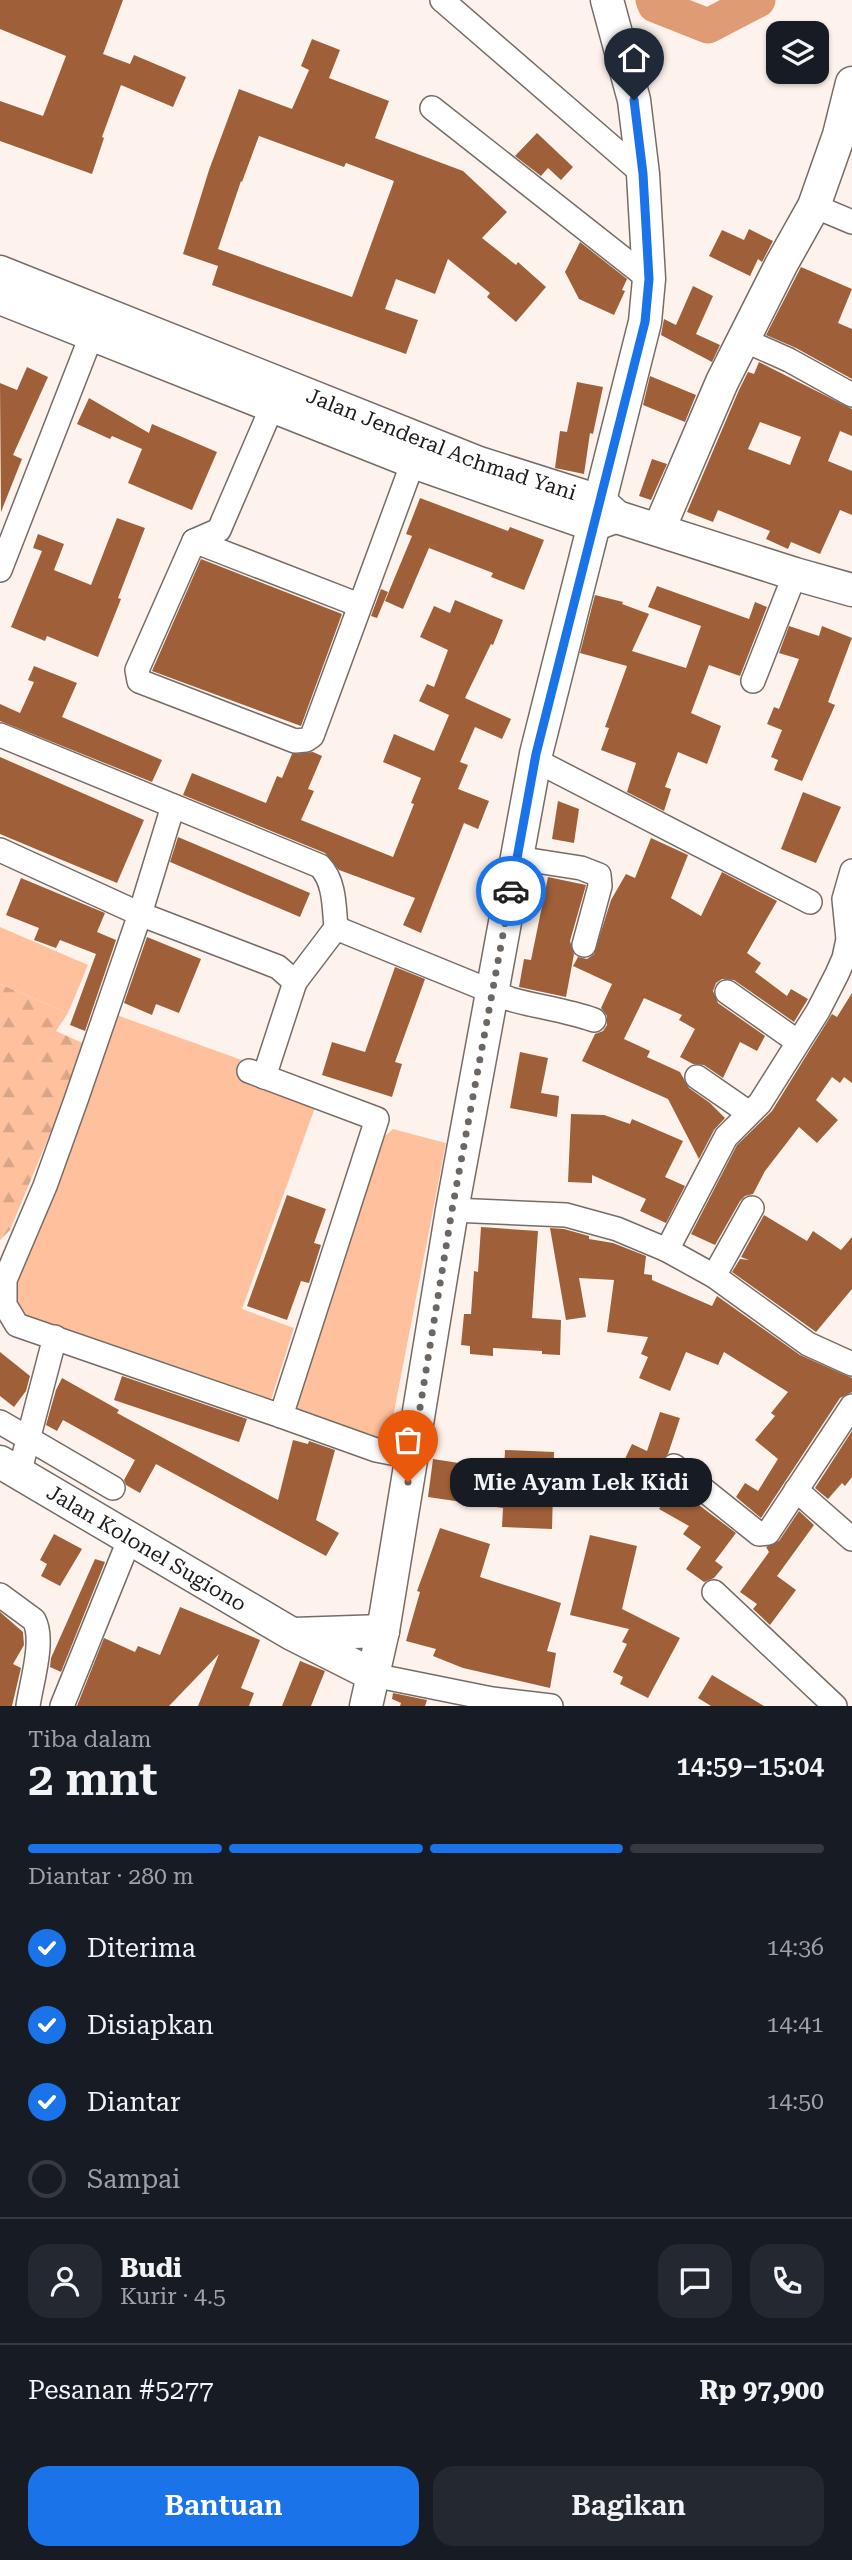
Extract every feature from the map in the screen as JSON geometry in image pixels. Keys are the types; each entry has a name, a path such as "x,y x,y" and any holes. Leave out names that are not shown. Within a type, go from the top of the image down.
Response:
{"main road":[{"path":"366,1706 383,1631 452,1210 536,761 603,514 645,322 649,279 643,174 634,100 607,0"},
{"path":"659,529 722,382 814,206 839,135 852,83"},
{"name":"Jalan Jenderal Achmad Yani","path":"0,272 96,323 353,425 413,454 659,529 795,574 851,585"},
{"name":"Jalan Jenderal Achmad Yani","path":"0,298 96,323"},
{"name":"Jalan Kolonel Sugiono","path":"10,1468 292,1634 373,1675"},
{"path":"292,1634 383,1631"}],"street":[{"path":"442,0 643,174"},
{"path":"432,108 649,279"},
{"path":"814,206 852,222"},
{"path":"0,570 96,323"},
{"path":"746,338 852,395"},
{"path":"277,395 219,530 194,541 137,670 139,681 295,741 306,740 312,736 413,454"},
{"path":"194,541 359,605"},
{"path":"753,681 795,574"},
{"path":"0,735 320,866 328,874 336,928 295,982 257,1074 377,1119 281,1416"},
{"path":"536,761 810,902"},
{"path":"173,806 140,914 45,1186 5,1280 5,1305 17,1325 376,1450 412,1457"},
{"path":"0,850 140,914 278,967 295,982"},
{"path":"517,858 581,868 599,874 600,886 584,945"},
{"path":"667,1250 726,1138 760,1103 818,1011 844,958 848,939 844,899 852,871"},
{"path":"336,928 492,991 538,1007 572,1012 594,1020"},
{"path":"727,992 798,1042"},
{"path":"697,1077 749,1113"},
{"path":"714,1276 752,1208"},
{"path":"452,1210 566,1215 617,1229 667,1250 714,1276 808,1343 852,1364"},
{"path":"10,1468 28,1440 55,1337"},
{"path":"674,1466 759,1534 764,1535 768,1533 852,1406"},
{"path":"0,1422 113,1488"},
{"path":"796,1490 852,1539"},
{"path":"62,1706 130,1538"},
{"path":"714,1592 835,1706"},
{"path":"3,1603 34,1620 37,1625 38,1644 28,1706"},
{"path":"373,1675 492,1699 551,1706"}],"green space":[{"path":"0,927 88,965 68,1013 0,984"},
{"path":"0,984 68,1013 56,1031 87,1045 10,1230 0,1240"},
{"path":"114,1014 250,1063 316,1105 242,1309 294,1328 270,1403 26,1319 15,1303 17,1281"},
{"path":"393,1129 446,1143 388,1443 291,1412 385,1136"}],"building":[{"path":"0,0 123,0 103,54 130,64 134,55 186,77 173,107 121,85 92,174 0,141 0,101 43,116 66,56 0,29"},
{"path":"312,39 340,50 329,78 389,101 375,138 463,171 507,212 482,238 516,265 518,262 546,287 516,322 487,297 490,293 448,259 435,294 396,279 385,309 418,320 406,354 212,285 218,266 183,254 209,170 239,89 292,109 309,70 301,66","holes":["259,136 344,167 346,163 394,181 352,297 218,249"]},
{"path":"537,133 573,167 561,180 548,168 541,176 515,156"},
{"path":"749,229 773,241 762,262 758,259 750,276 709,256 722,230 744,240"},
{"path":"580,242 627,279 622,290 625,291 614,315 579,299 565,272"},
{"path":"801,267 852,289 838,323 852,329 852,379 766,335"},
{"path":"693,286 713,296 696,334 720,345 712,362 661,335 664,319 676,325"},
{"path":"759,362 852,409 852,436 840,431 828,461 852,471 852,515 840,510 820,554 791,542 788,549 766,539 770,531 718,510 713,522 687,512 739,390 748,372 754,374","holes":["760,422 801,437 790,465 748,449"]},
{"path":"27,367 48,377 13,455 22,459 1,512 0,383 17,390"},
{"path":"650,376 696,395 685,422 643,405"},
{"path":"577,382 603,387 593,434 590,433 584,474 555,468 560,431 567,432"},
{"path":"89,398 149,433 152,424 217,452 192,510 128,483 142,449 112,436 110,439 77,424"},
{"path":"652,459 667,464 651,500 639,496"},
{"path":"420,498 508,531 510,527 544,540 524,590 491,577 493,573 429,548 403,609 385,601 412,536 406,534"},
{"path":"117,518 145,528 98,657 47,636 45,641 11,627 42,551 33,548 38,534 64,544 54,570 91,585"},
{"path":"201,559 342,614 301,726 152,671"},
{"path":"657,586 749,619 755,602 767,607 740,676 709,665 691,713 721,726 707,764 678,752 665,787 671,789 664,811 627,792 636,763 601,750 609,728 605,727 627,666 580,653 595,595 623,602 622,604 649,614 632,651 686,668 701,626 648,607"},
{"path":"381,589 388,592 377,618 371,616"},
{"path":"455,600 503,620 465,698 511,719 502,739 475,727 460,762 468,765 458,789 489,801 478,829 464,823 421,933 403,925 415,898 339,870 325,853 183,795 192,773 266,803 277,776 282,778 292,754 313,752 322,756 308,789 314,791 301,820 393,857 421,778 383,762 394,734 434,751 449,715 419,701 427,684 434,687 448,650 420,637 434,606 450,613"},
{"path":"789,626 819,636 822,626 852,638 828,702 835,705 802,781 774,770 778,760 771,757 782,730 767,724 774,707 779,709 799,659 779,653"},
{"path":"34,666 77,683 62,717 162,760 152,782 0,721 0,704 20,713 34,682 28,680"},
{"path":"0,757 144,820 117,883 0,834"},
{"path":"803,792 841,807 816,863 781,849"},
{"path":"558,801 579,809 574,843 552,839"},
{"path":"178,837 310,893 300,917 170,862"},
{"path":"651,838 688,855 671,898 701,916 722,872 777,901 747,953 761,963 755,972 787,996 791,989 808,999 794,1022 734,980 722,979 716,983 713,991 718,1003 765,1036 757,1051 740,1042 723,1078 704,1065 693,1064 680,1057 695,1029 679,1020 682,1015 644,998 624,1039 650,1051 647,1057 680,1072 689,1088 725,1118 714,1130 699,1159 668,1099 582,1061 595,1034 603,1031 607,1025 607,1016 601,1008 612,984 573,966 578,957 587,959 594,954 611,900 626,874 635,878"},
{"path":"548,877 586,885 570,941 574,954 566,997 519,987 524,959 531,960"},
{"path":"21,878 105,913 97,932 116,940 85,1031 70,1025 96,954 60,940 56,948 34,940 39,928 6,915"},
{"path":"147,937 201,959 179,1013 156,1004 152,1015 124,1003"},
{"path":"395,967 425,979 395,1062 402,1064 392,1097 322,1075 332,1042 365,1052"},
{"path":"852,993 852,1083 844,1077 840,1083 832,1077 816,1100 838,1120 817,1143 799,1127 765,1171 753,1194 740,1201 715,1245 691,1234 737,1145 772,1111 832,1014 837,1017"},
{"path":"520,1052 548,1058 541,1093 559,1096 557,1117 510,1108"},
{"path":"571,1114 604,1115 630,1124 632,1119 683,1141 665,1177 685,1186 666,1223 640,1211 646,1199 592,1175 592,1183 568,1182"},
{"path":"287,1195 326,1209 314,1243 321,1245 309,1283 301,1281 287,1320 247,1306"},
{"path":"764,1215 807,1241 813,1231 841,1250 852,1237 852,1289 816,1332 732,1272 740,1259 749,1260 741,1257"},
{"path":"481,1227 538,1231 532,1318 561,1320 560,1355 542,1354 542,1351 493,1348 493,1356 470,1354 470,1346 461,1345 464,1314 471,1314 474,1271 478,1272"},
{"path":"550,1228 564,1229 589,1236 589,1239 613,1243 646,1256 644,1274 652,1275 652,1280 712,1306 717,1296 800,1355 852,1378 852,1392 840,1398 761,1518 736,1497 745,1483 758,1491 778,1459 755,1440 775,1416 771,1413 788,1392 724,1352 718,1365 686,1352 670,1391 639,1378 648,1357 641,1354 648,1337 607,1332 614,1280 579,1278 586,1317 566,1320"},
{"path":"0,1352 30,1376 26,1391 14,1407 0,1396"},
{"path":"122,1376 247,1419 239,1442 114,1400"},
{"path":"62,1378 119,1410 117,1413 278,1500 293,1440 308,1444 309,1441 335,1450 316,1520 339,1533 326,1556 156,1464 140,1493 126,1485 124,1480 135,1460 63,1420 57,1431 46,1425"},
{"path":"660,1412 680,1418 668,1454 660,1463 661,1472 667,1481 736,1533 715,1561 723,1567 714,1578 704,1582 686,1569 701,1547 683,1534 689,1526 659,1509 661,1506 637,1494 638,1491 615,1480 632,1444 647,1451"},
{"path":"852,1431 852,1477 845,1486 842,1483 828,1499 815,1488"},
{"path":"505,1450 554,1452 552,1529 502,1527 503,1508 428,1497 433,1459 504,1470"},
{"path":"799,1511 814,1525 777,1576 796,1590 770,1625 753,1609 757,1604 740,1592 769,1552 766,1547 779,1541"},
{"path":"440,1528 490,1544 480,1577 561,1603 547,1651 556,1653 550,1688 463,1668 433,1656 436,1649 406,1641 420,1592 417,1591"},
{"path":"54,1534 82,1549 60,1586 41,1576 47,1564 40,1560"},
{"path":"590,1535 637,1546 622,1609 680,1638 648,1698 620,1684 623,1677 613,1672 627,1644 622,1642 629,1629 570,1615"},
{"path":"95,1559 105,1562 61,1672 50,1667 51,1658"},
{"path":"180,1607 260,1640 241,1688 254,1693 249,1706 198,1706 219,1654 169,1706 77,1706 104,1638 135,1652 138,1646 160,1655"},
{"path":"0,1612 23,1632 24,1645 13,1664 21,1668 12,1706 0,1706"},
{"path":"300,1661 325,1671 311,1706 282,1706"},
{"path":"712,1675 764,1706 711,1706 698,1698"},
{"path":"393,1693 427,1700 425,1706 400,1706 401,1703 392,1699"}],"waterway":[{"path":"653,0 655,5 708,26 758,0"}],"way so far":[{"path":"408,1482 452,1210 511,891"}],"place":[{"name":"Mie Ayam Lek Kidi","path":"408,1482"}],"route":[{"path":"511,891 536,754 645,322 649,279 643,174 634,100"}]}
